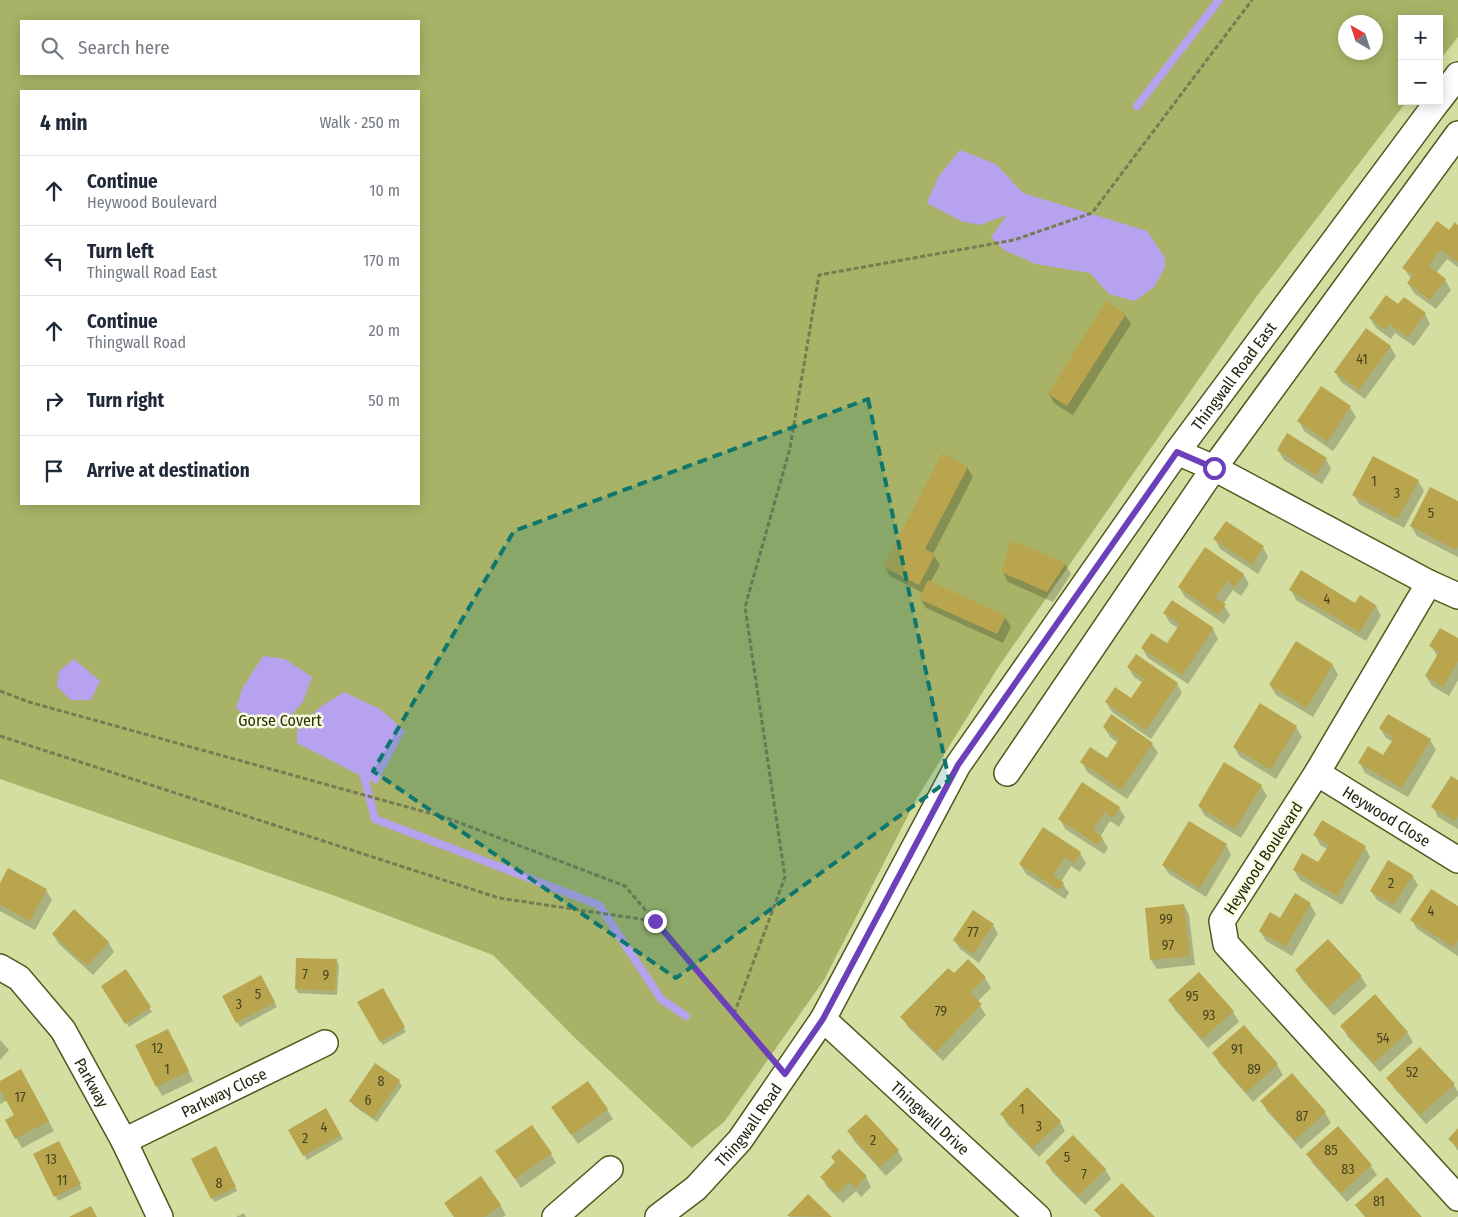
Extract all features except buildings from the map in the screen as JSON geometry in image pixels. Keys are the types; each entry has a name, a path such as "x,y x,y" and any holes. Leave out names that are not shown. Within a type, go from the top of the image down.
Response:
{"street":[{"name":"Thingwall Road East","path":"1443,96 1458,75"},
{"name":"Thingwall Road East","path":"823,1019 958,765 1177,452 1436,105"},
{"path":"1007,773 1214,468 1458,134"},
{"path":"1177,452 1214,468 1429,583 1458,596"},
{"name":"Heywood Boulevard","path":"1429,583 1317,773 1222,921 1226,944 1458,1198"},
{"name":"Heywood Close","path":"1317,773 1458,860"},
{"name":"Parkway","path":"0,967 19,978 63,1030 124,1141 160,1217"},
{"name":"Thingwall Road","path":"658,1217 696,1188 740,1140 823,1019"},
{"name":"Thingwall Drive","path":"823,1019 1038,1217"},
{"name":"Parkway Close","path":"124,1141 325,1043"},
{"path":"555,1217 610,1169"}],"path":[{"path":"734,1014 786,877 745,607 790,448 819,275 1014,240 1092,212 1252,0"},
{"path":"0,691 29,702 447,818 625,886 785,1074"},
{"path":"0,736 499,898 655,921"}],"highlighted area":[{"path":"868,399 949,780 676,978 373,771 514,531"}],"green space":[{"name":"Gorse Covert","path":"0,0 1458,0 1458,37 1443,56 1443,15 1398,15 1398,105 1404,105 1254,300 999,666 917,798 824,980 724,1122 692,1148 576,1039 493,955 338,897 0,779"}],"shaded area":[{"path":"960,150 996,164 1023,193 1147,231 1165,258 1165,267 1155,286 1135,301 1109,294 1090,273 1036,264 1004,250 991,237 1007,215 980,225 961,221 927,203 938,177"},
{"path":"263,656 285,659 312,677 303,702 280,727 252,723 236,708 243,687"},
{"path":"74,659 100,681 91,700 71,700 57,687 59,671"},
{"path":"344,692 380,709 405,731 377,784 297,743 297,730 319,708"}],"waterway":[{"path":"1137,106 1219,0"},
{"path":"364,777 375,819 599,905 661,999 686,1016"}],"route":[{"path":"655,921 785,1074 823,1019 958,765 1177,452 1214,468"}]}
